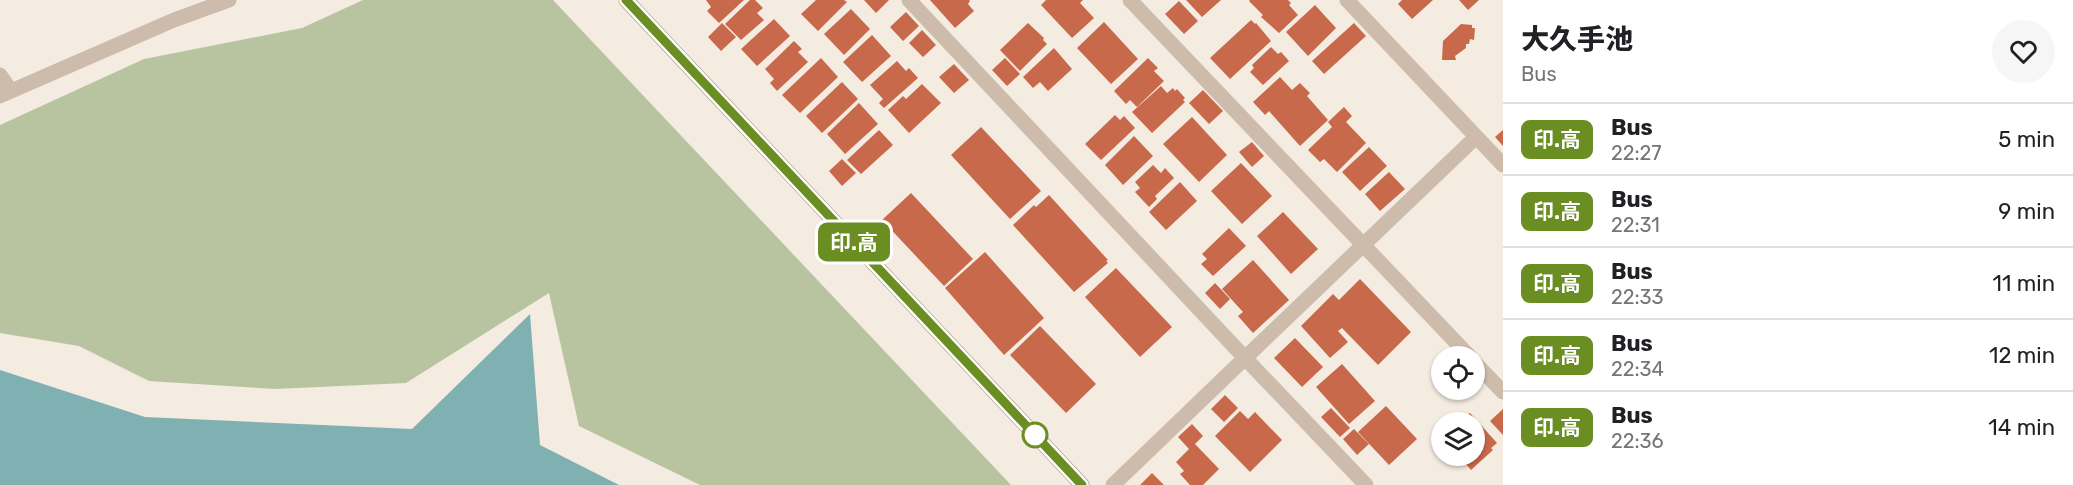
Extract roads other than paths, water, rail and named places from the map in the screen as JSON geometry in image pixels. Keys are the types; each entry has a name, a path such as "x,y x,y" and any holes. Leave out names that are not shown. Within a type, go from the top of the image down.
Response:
{"street":[{"path":"0,75 5,94 174,20 229,0"},
{"path":"909,0 1366,485"},
{"path":"1130,0 1459,346"},
{"path":"1347,0 1503,165"},
{"path":"629,1 1082,485"},
{"path":"1113,485 1476,137"},
{"path":"1485,373 1503,392"}],"water":[{"path":"530,314 540,445 619,485 0,485 0,370 145,417 412,429"}]}
